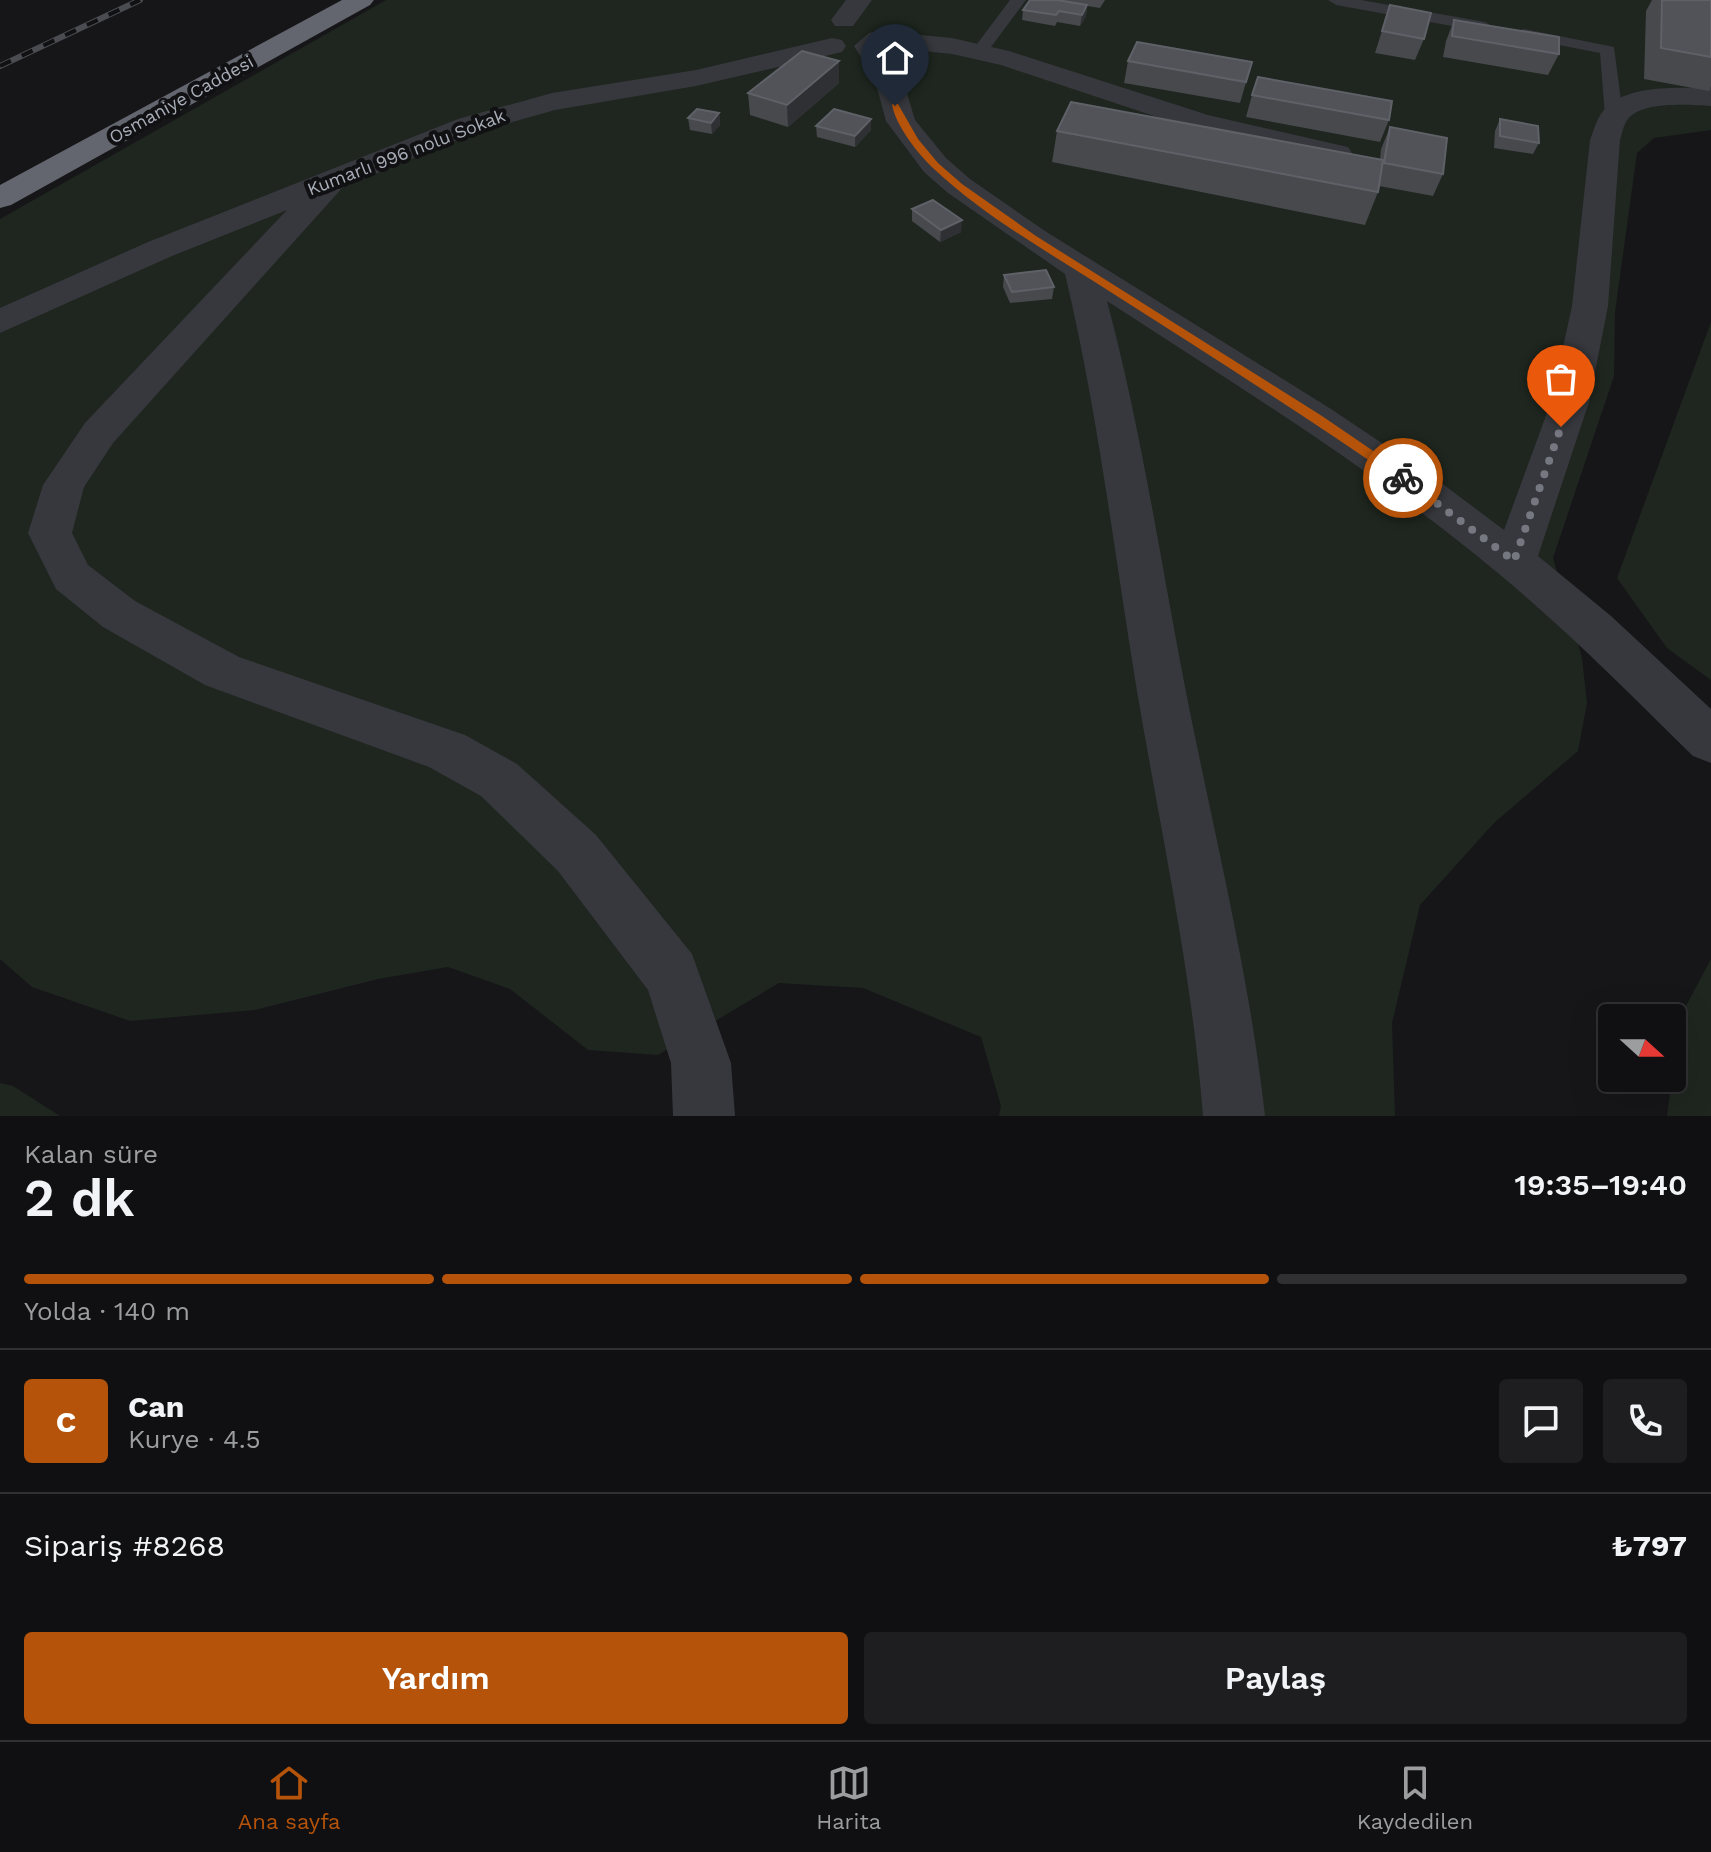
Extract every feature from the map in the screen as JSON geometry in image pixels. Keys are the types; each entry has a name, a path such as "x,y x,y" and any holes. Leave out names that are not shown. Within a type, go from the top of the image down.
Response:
{"highway":[{"path":"0,175 321,0"},
{"name":"Osmaniye Caddesi","path":"0,198 361,0"}],"street":[{"name":"Kumarlı 996 nolu Sokak","path":"0,322 160,249 425,141 516,111 696,78 856,30 979,52 1052,72 1120,98 1200,122 1337,153"},
{"path":"856,30 888,77 901,121 935,165 959,186 1425,493 1514,561 1595,629 1708,736"},
{"path":"1514,561 1570,402 1590,306 1605,140 1614,116 1629,103 1671,97 1711,97"},
{"path":"333,179 99,433 64,485 50,533 72,577 119,614 222,671 447,751 499,780 577,853 672,974 701,1063 704,1116"},
{"path":"1081,268 1106,367 1118,432 1161,688 1226,1031 1234,1116"}],"lane":[{"path":"979,52 1018,0"},
{"path":"1336,0 1608,50 1614,116"}],"shaded area":[{"path":"386,0 1690,0 1711,21 1711,130 1654,138 1637,153 1615,312 1614,376 1553,558 1582,658 1587,703 1578,751 1494,823 1420,905 1392,1023 1395,1116 999,1116 1001,1106 981,1037 863,988 779,983 658,1055 588,1050 510,989 448,967 378,979 255,1010 130,1021 32,987 0,959 0,219"},
{"path":"1711,322 1711,680 1667,648 1617,578"},
{"path":"1711,959 1711,1116 1667,1116 1670,1092 1686,1092 1686,1006"},
{"path":"0,1083 13,1086 60,1116 0,1116"}],"building":[{"path":"1030,0 1087,5 1082,15 1059,11 1056,15 1023,10"},
{"path":"1662,0 1711,0 1711,57 1661,48"},
{"path":"1390,5 1431,13 1424,39 1382,31"},
{"path":"1454,20 1559,37 1559,54 1452,36"},
{"path":"1137,42 1252,62 1246,82 1128,61"},
{"path":"802,51 839,61 787,105 748,93"},
{"path":"1258,77 1392,101 1389,120 1252,95"},
{"path":"1071,102 1383,160 1378,192 1057,131"},
{"path":"697,109 719,113 711,123 688,118"},
{"path":"834,109 871,119 855,136 816,126"},
{"path":"1500,119 1538,126 1539,143 1500,136"},
{"path":"1390,127 1447,138 1443,174 1384,163"},
{"path":"933,200 962,220 941,230 912,209"},
{"path":"1046,270 1054,287 1012,292 1004,275"}],"railway":[{"path":"0,66 140,0"}],"way so far":[{"path":"1403,478 1514,561 1561,427"}],"route":[{"path":"895,106 914,140 935,165 959,186 1033,238 1317,419 1403,478"}]}
